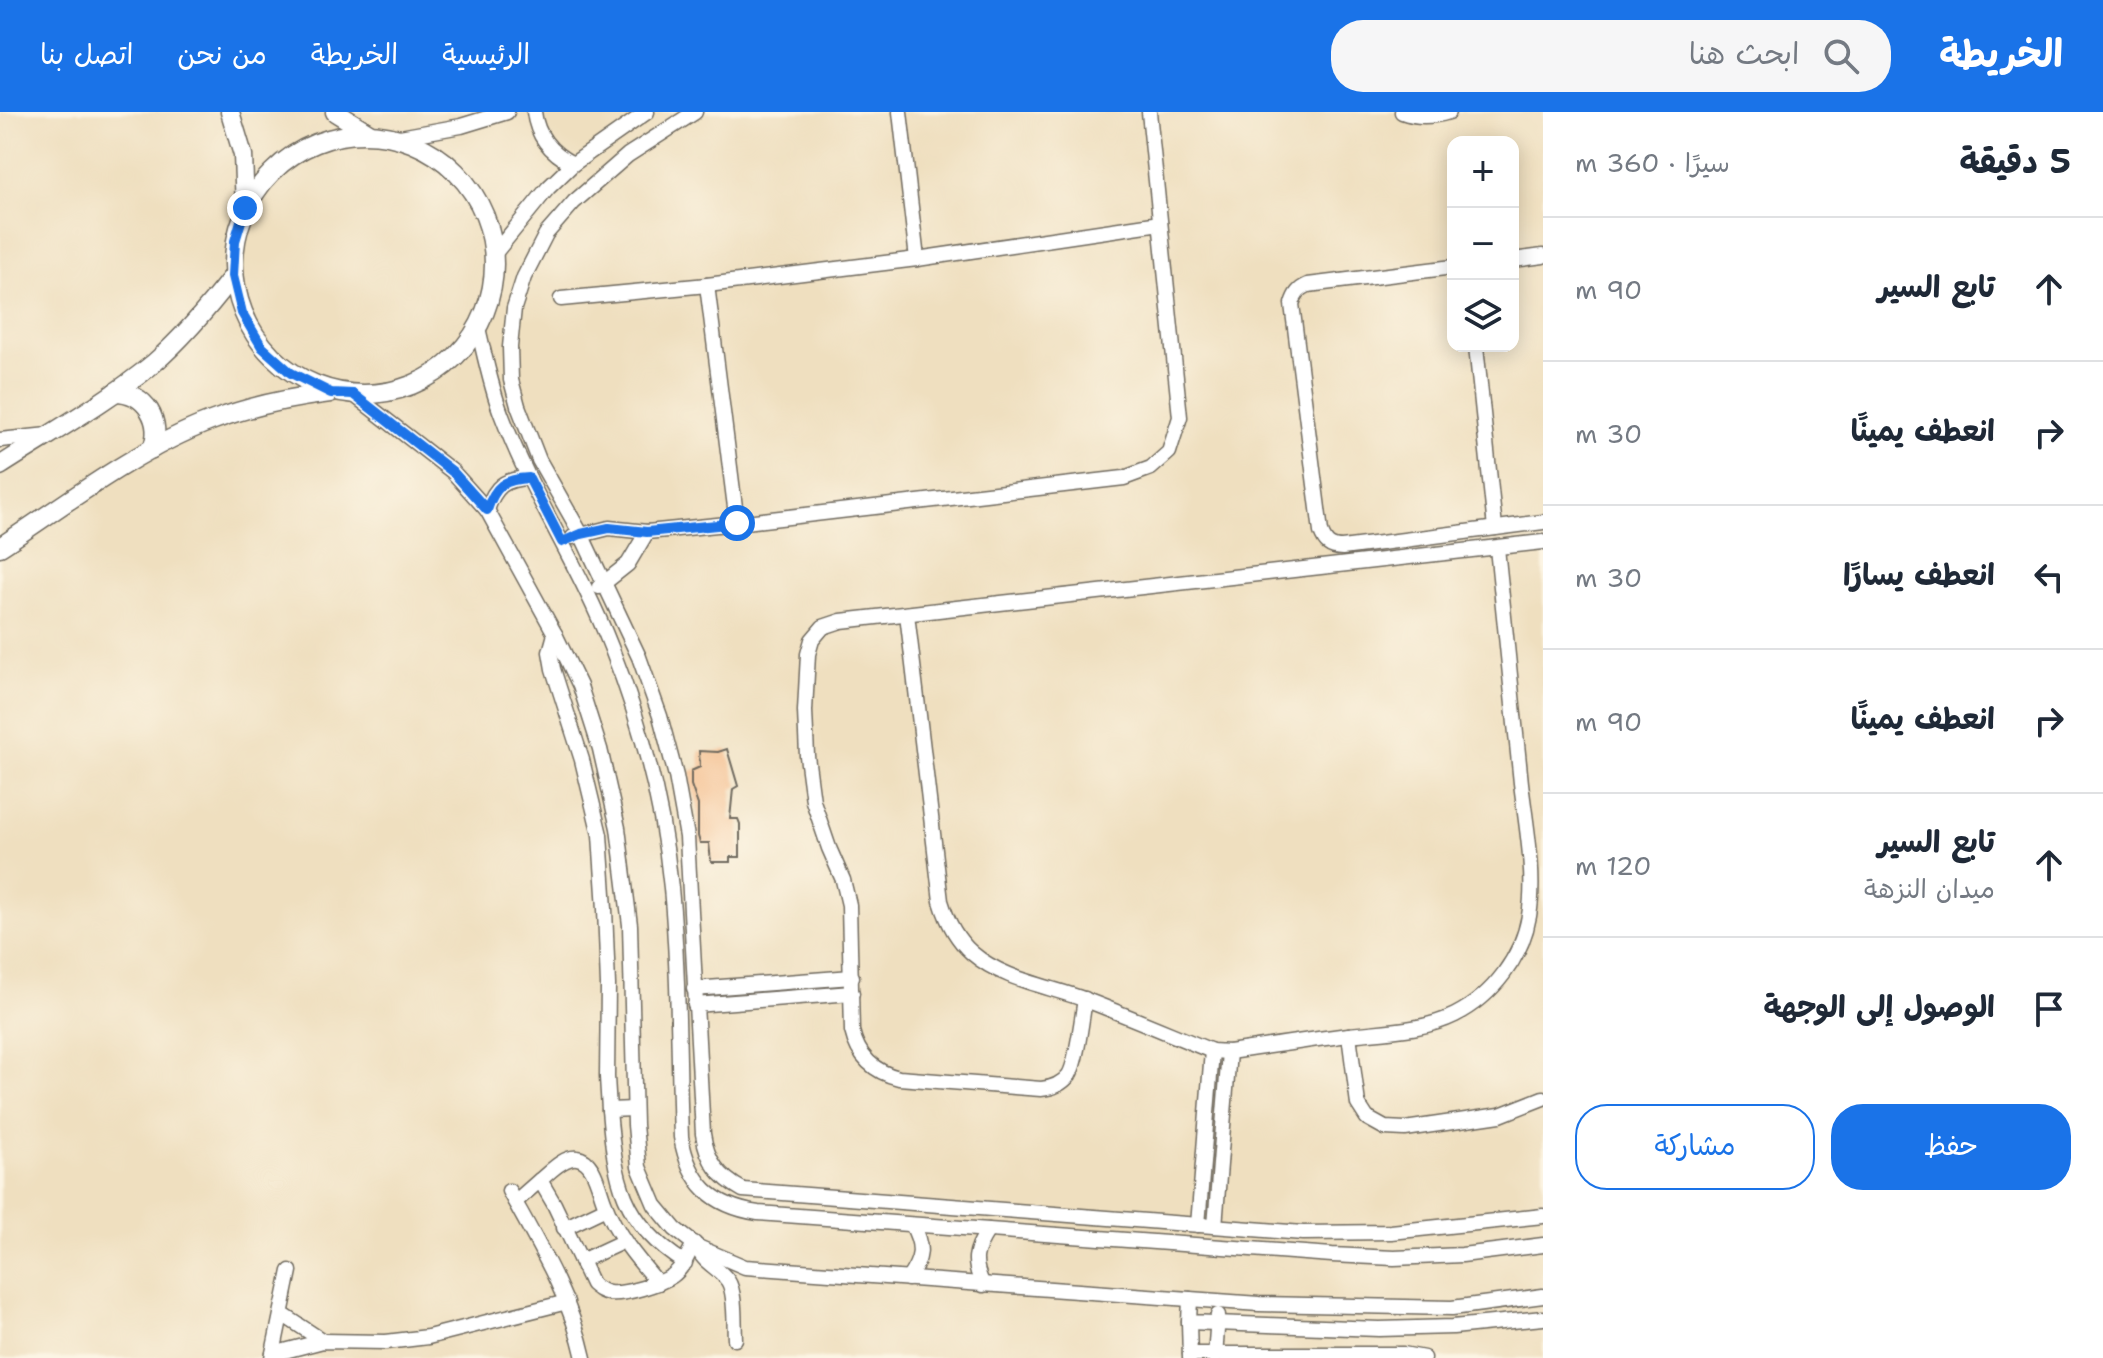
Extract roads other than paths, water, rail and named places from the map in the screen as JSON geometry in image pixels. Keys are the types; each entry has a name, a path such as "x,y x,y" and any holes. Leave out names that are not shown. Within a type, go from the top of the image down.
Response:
{"street":[{"path":"230,112 243,155 245,208 235,241 233,276 242,313 262,347 291,373 331,393"},
{"path":"335,112 369,133"},
{"path":"245,208 275,167 319,141 369,133 400,137 461,126 507,112"},
{"path":"534,112 542,138 558,157 573,164"},
{"path":"495,253 548,188 573,164 647,112"},
{"path":"695,112 628,155 574,202 546,234 524,277 514,308 510,347 511,380 518,406 539,460 581,534 639,657 660,716 676,776 687,837 706,1149 719,1173 743,1190 1303,1233 1391,1232 1543,1216"},
{"path":"900,112 917,259"},
{"path":"562,542 609,528 647,532 737,523 1124,478 1151,468 1169,452 1180,417 1149,112"},
{"path":"1402,112 1429,117 1449,112"},
{"path":"0,547 152,449 194,428 269,403 331,393 403,389 446,365 478,328 492,292 495,253 486,214 466,180 436,154 400,137"},
{"path":"561,299 917,259 1160,223"},
{"path":"1519,259 1543,256"},
{"path":"1447,268 1308,285 1294,296 1292,304 1321,532 1328,544 1342,548 1543,522"},
{"path":"0,466 115,392 152,364 202,316 233,276"},
{"path":"707,285 737,523"},
{"path":"478,328 501,414 611,646 649,764 671,887 681,1137 684,1157 692,1175 708,1193 739,1210 1316,1254 1394,1258 1462,1255 1543,1245"},
{"path":"1477,352 1495,528"},
{"path":"115,392 131,394 150,410 156,434 152,449"},
{"path":"353,394 453,472 487,510 580,686 600,749 618,828 630,925 634,1109 639,1167 655,1205 675,1229 696,1245 745,1267 1259,1304 1452,1308 1543,1296"},
{"path":"0,440 49,435"},
{"path":"487,510 491,496 497,489 515,479 529,478"},
{"path":"588,593 605,584 628,564 647,532"},
{"path":"1085,999 1072,1069 1063,1081 1049,1088 899,1078 886,1075 865,1060 852,1031 849,905 843,880 817,813 807,756 805,711 808,654 816,633 831,623 1543,542"},
{"path":"907,614 941,901 959,940 986,963 1011,974 1085,999 1212,1051 1229,1052 1388,1032 1434,1023 1455,1015 1491,989 1506,971 1522,941 1529,917 1531,891 1497,548"},
{"path":"555,634 550,652 553,669 582,760 600,835 608,985 607,1077 613,1158 621,1191 631,1212 667,1252 685,1263"},
{"path":"694,989 852,977"},
{"path":"695,1005 852,993"},
{"path":"1349,1035 1358,1104 1367,1118 1385,1128 1405,1129 1500,1115 1543,1098"},
{"path":"1198,1225 1212,1051"},
{"path":"1215,1226 1229,1052"},
{"path":"609,1110 634,1109"},
{"path":"584,1358 567,1302 512,1197 568,1159 577,1157 587,1162 624,1241 658,1283"},
{"path":"540,1180 592,1284 599,1290 617,1293 658,1283 674,1275 696,1245"},
{"path":"1200,1190 1218,1191"},
{"path":"564,1228 606,1208"},
{"path":"908,1279 920,1253 919,1238 912,1225"},
{"path":"983,1285 977,1271 976,1256 988,1230"},
{"path":"581,1261 624,1241"},
{"path":"696,1245 703,1258 730,1285 735,1339"},
{"path":"290,1271 272,1356 323,1341 376,1342 428,1337 567,1302"},
{"path":"1190,1299 1190,1356 1403,1354 1424,1358"},
{"path":"1215,1356 1219,1301"},
{"path":"1504,1301 1507,1322"},
{"path":"282,1314 323,1341"},
{"path":"1189,1322 1379,1329 1440,1328 1543,1318"}]}
